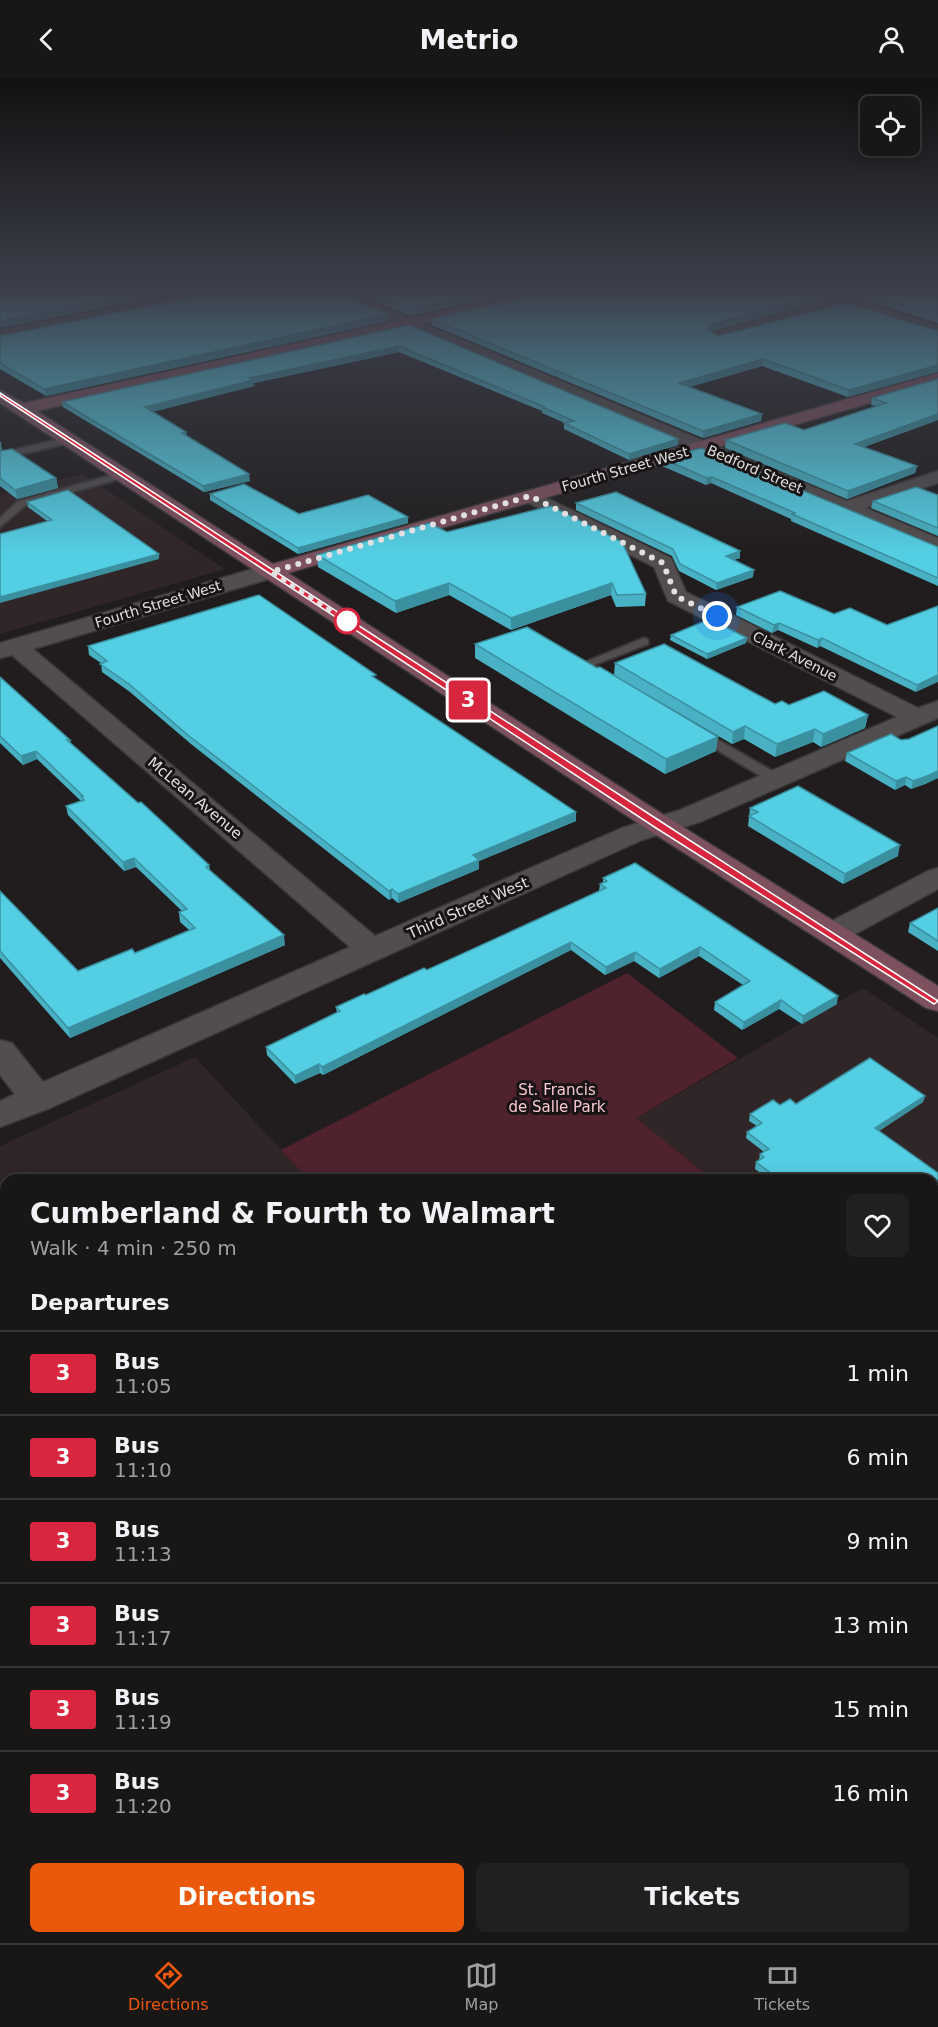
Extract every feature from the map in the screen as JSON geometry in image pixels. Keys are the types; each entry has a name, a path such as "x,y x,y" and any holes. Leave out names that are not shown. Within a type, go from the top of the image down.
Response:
{"street":[{"path":"22,409 149,381"},
{"name":"Bedford Street","path":"547,381 938,546"},
{"name":"Fourth Street West","path":"8,648 928,381"},
{"path":"0,395 660,825 938,1001"},
{"path":"845,508 938,477"},
{"name":"Clark Avenue","path":"530,496 663,563 676,596 928,713"},
{"name":"McLean Avenue","path":"8,648 374,951"},
{"name":"Third Street West","path":"0,1115 374,951 632,834 690,816 928,713"},
{"path":"833,933 938,877"},
{"path":"0,1051 38,1099"}],"lane":[{"path":"0,456 70,440"},
{"path":"0,524 22,503 123,475"},
{"path":"614,683 584,665 644,642"},
{"path":"684,724 776,779"}],"shaded area":[{"path":"83,474 225,569 0,634 0,494"},
{"path":"863,988 938,1038 938,1174 706,1174 636,1118"},
{"path":"195,1057 303,1174 0,1174 0,1146"}],"green space":[{"name":"St. Francis de Salle Park","path":"627,973 738,1058 636,1118 706,1174 303,1174 281,1150"}],"building":[{"path":"31,381 81,381 44,389"},
{"path":"156,381 250,381 145,407 186,432 182,433 249,474 203,486 62,402"},
{"path":"483,381 541,381 678,439 629,454 564,423 574,421 542,407 545,407"},
{"path":"582,381 686,381 679,383 762,414 703,431"},
{"path":"824,381 881,381 849,390"},
{"path":"938,381 938,414 855,444 917,466 848,491 726,440 785,423 804,430 886,403 872,398"},
{"path":"701,448 938,547 938,578 712,477 707,478 663,459"},
{"path":"12,449 56,478 15,490 0,478 0,451"},
{"path":"244,484 299,514 368,495 408,517 298,548 210,494"},
{"path":"916,487 938,495 938,528 873,501"},
{"path":"68,490 159,554 0,597 0,534 52,520 27,502"},
{"path":"616,492 740,551 726,556 754,570 717,583 680,564 673,549 576,503"},
{"path":"551,506 622,542 646,594 617,595 612,583 511,618 449,583 395,601 317,555 429,523 447,532"},
{"path":"780,591 834,614 850,608 887,625 938,606 938,675 917,685 822,638 818,640 779,623 774,625 737,607"},
{"path":"259,595 376,675 372,676 576,812 473,855 479,860 398,894 392,889 389,891 189,736 129,684 100,664 107,661 88,646"},
{"path":"710,619 747,638 707,654 671,635"},
{"path":"527,627 718,737 666,759 475,644"},
{"path":"664,644 775,704 782,701 789,705 824,691 868,715 823,734 815,729 777,744 745,726 733,732 615,663"},
{"path":"0,677 138,803 141,802 209,865 206,867 284,935 68,1028 0,951 0,891 78,971 132,949 135,953 195,928 179,912 187,909 134,858 123,862 66,806 84,800 81,796 83,796 36,751 21,756 0,736"},
{"path":"938,726 938,771 913,781 906,777 896,781 847,753 891,734 901,740 909,739"},
{"path":"798,786 900,845 845,874 749,816 758,812 750,808"},
{"path":"635,863 838,996 803,1016 781,1000 744,1022 715,1002 750,981 700,947 660,969 635,952 606,967 571,942 322,1067 319,1064 295,1076 266,1047 340,1011 336,1007 424,968 427,970 606,888 600,884 607,881 603,878"},
{"path":"938,908 938,941 910,923"},
{"path":"870,1058 925,1096 875,1128 938,1174 772,1174 756,1162 764,1157 760,1154 769,1149 747,1132 762,1123 750,1114 773,1100 780,1105 790,1099 796,1104"}],"bus line":[{"name":"3","path":"0,395 660,825 938,1001"}],"route":[{"path":"347,621 271,572 530,496 663,563 676,596 717,616"}]}
